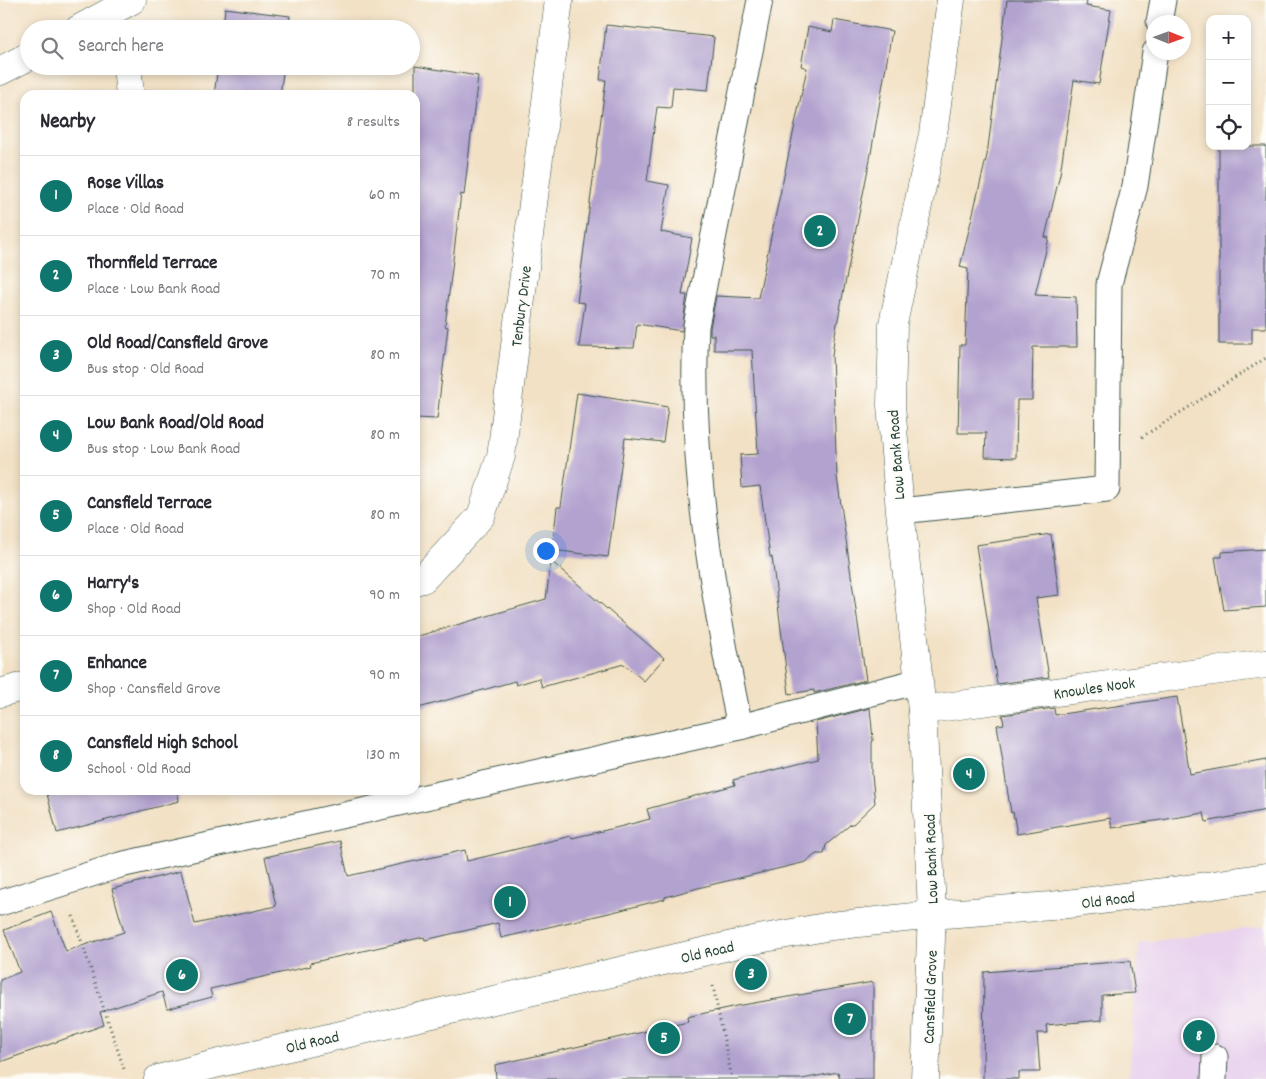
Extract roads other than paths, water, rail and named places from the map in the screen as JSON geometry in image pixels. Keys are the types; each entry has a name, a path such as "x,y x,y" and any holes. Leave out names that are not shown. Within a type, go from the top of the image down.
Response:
{"street":[{"name":"Tenbury Drive","path":"420,581 423,580 481,516 501,456 559,0"},
{"name":"Low Bank Road","path":"932,915 922,710 900,511 891,405 893,324 933,134 951,0"},
{"path":"103,20 124,12"},
{"path":"0,71 20,61"},
{"path":"128,75 129,90"},
{"name":"Knowles Nook","path":"922,710 1266,664"},
{"path":"0,694 20,688"},
{"name":"Old Road","path":"158,1079 228,1061 705,951 830,926 932,915 1069,904 1173,892 1266,877"},
{"name":"Cansfield Grove","path":"925,1079 932,915"}],"lane":[{"path":"740,728 718,617 703,510 695,423 694,361 696,326 760,0"},
{"path":"1160,15 1163,0"},
{"path":"900,511 1107,489 1109,284 1135,186 1154,60"},
{"path":"0,903 120,865 740,728 919,681"}],"place":[{"name":"Thornfield Terrace","path":"820,231"},
{"name":"Low Bank Road/Old Road","path":"969,774"},
{"name":"Rose Villas","path":"510,902"},
{"name":"Old Road/Cansfield Grove","path":"751,974"},
{"name":"Harry's","path":"182,975"},
{"name":"Enhance","path":"850,1019"},
{"name":"Cansfield High School","path":"1199,1036"},
{"name":"Cansfield Terrace","path":"664,1038"}]}
